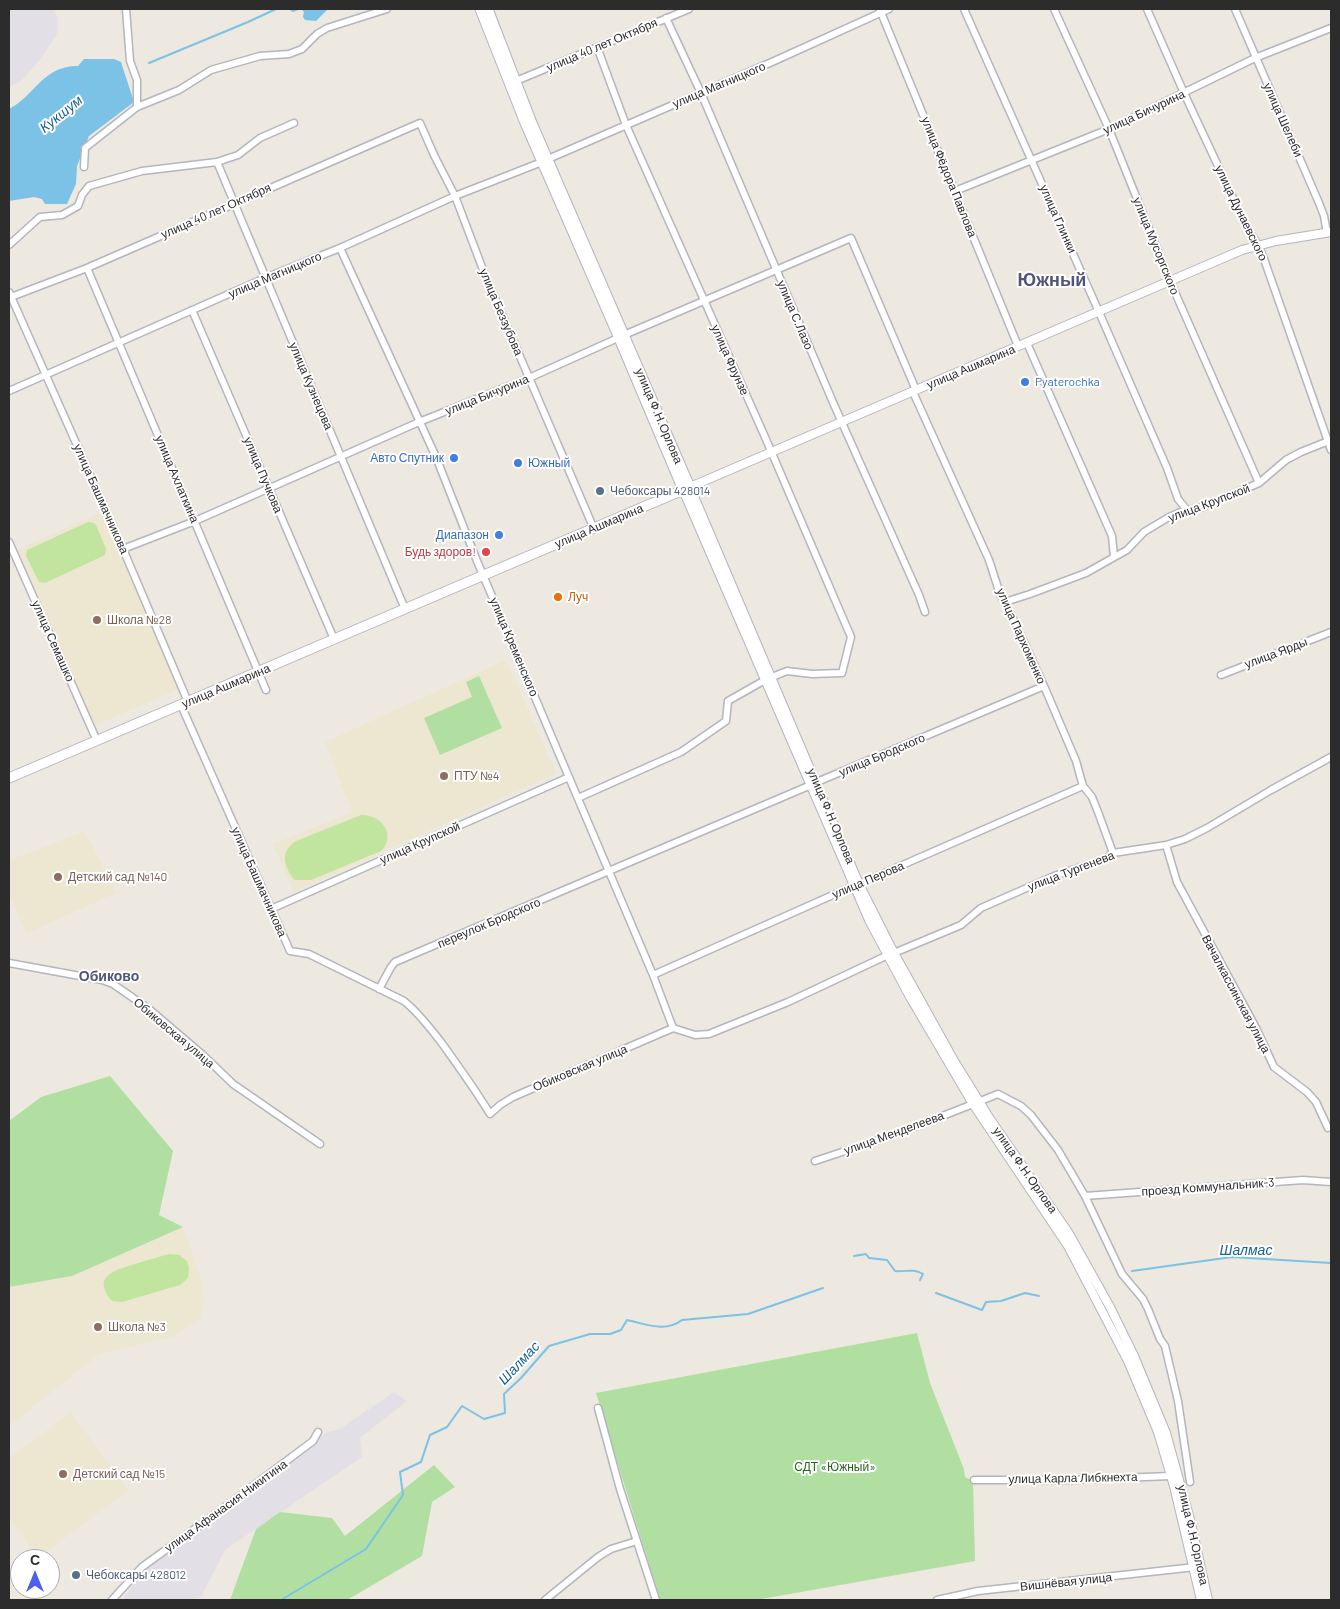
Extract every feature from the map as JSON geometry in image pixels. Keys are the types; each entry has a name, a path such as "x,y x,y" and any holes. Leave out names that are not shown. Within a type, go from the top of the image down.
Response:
{"main road":[{"name":"улица Ф.Н.Орлова","path":"480,9 525,124 545,160"},
{"name":"улица Ф.Н.Орлова","path":"488,9 545,160 686,489"},
{"name":"улица Ашмарина","path":"9,778 686,489"}],"street":[{"path":"126,9 130,61 137,80 137,107"},
{"path":"84,167 85,148 137,107 179,90 211,70 260,56 289,54 302,49 317,34 327,28 387,9"},
{"name":"улица 40 лет Октября","path":"516,81 689,9"},
{"name":"улица Магницкого","path":"9,391 265,278 340,248 455,196 545,160 701,93 880,10 889,9"},
{"name":"улица Глинки","path":"964,9 1099,312 1167,468 1178,499 1187,510"},
{"name":"улица Мусоргского","path":"1054,9 1109,129 1170,281 1259,483"},
{"name":"улица Дунаевского","path":"1147,9 1247,228 1258,245 1330,440 1331,450"},
{"name":"улица Шелеби","path":"1235,9 1319,203 1329,232"},
{"name":"улица Фёдора Павлова","path":"880,10 1018,346"},
{"name":"улица С.Лазо","path":"666,18 701,93 925,612"},
{"name":"улица Бичурина","path":"955,191 1109,129 1255,58 1331,28"},
{"name":"улица Фрунзе","path":"597,47 626,125 772,452 851,637 842,673 812,674 787,671 780,672 769,678"},
{"path":"9,245 40,217 62,216 78,206 82,195 89,186 142,171 217,162 238,154 260,138 294,123"},
{"name":"улица 40 лет Октября","path":"10,295 87,268 420,123"},
{"name":"улица Беззубова","path":"420,123 455,196 485,274 594,529"},
{"name":"улица Кузнецова","path":"217,162 405,609"},
{"name":"улица Ашмарина","path":"686,489 1258,245 1329,232"},
{"name":"улица Бичурина","path":"123,549 194,521 419,422 529,378 703,300 851,238"},
{"name":"улица Пархоменко","path":"851,238 989,560 1000,594 1044,686 1076,761 1083,786 1092,797 1113,853"},
{"name":"улица Кременского","path":"340,248 436,457 653,975 672,1028"},
{"name":"улица Ахлаткина","path":"87,268 266,690"},
{"name":"улица Башмачникова","path":"10,295 123,549 185,703 290,952 309,954 404,1001 426,1024 470,1081 490,1114"},
{"name":"улица Пучкова","path":"192,310 334,640"},
{"path":"1027,343 1112,536 1114,557"},
{"name":"улица Крупской","path":"1005,602 1086,573 1127,550 1144,532 1169,517 1187,510 1203,507 1259,483 1286,460 1330,440"},
{"name":"улица Ф.Н.Орлова","path":"686,489 769,678 856,885 935,1042 1068,1246 1146,1399 1175,1475 1200,1558 1208,1600"},
{"name":"улица Семашко","path":"9,542 98,740"},
{"name":"улица Ярды","path":"1221,675 1331,632"},
{"path":"578,798 681,752 726,721 728,701 769,678"},
{"name":"улица Бродского","path":"610,872 1044,686"},
{"name":"улица Тургенева","path":"672,1028 694,1035 709,1034 788,1002 891,954 961,925 981,908 1054,876 1105,859 1113,853 1166,845 1185,839 1331,757"},
{"name":"улица Крупской","path":"271,909 569,777"},
{"name":"улица Перова","path":"653,975 1083,786"},
{"name":"Вачалкассинская улица","path":"1166,845 1177,882 1256,1028 1274,1066 1307,1092 1316,1102 1328,1128"},
{"name":"переулок Бродского","path":"379,989 391,967 396,962 610,872"},
{"name":"Обиковская улица","path":"9,963 102,980 113,984 149,1009 203,1055 233,1084 320,1144"},
{"name":"Обиковская улица","path":"490,1114 513,1097 672,1028"},
{"name":"улица Менделеева","path":"815,1161 899,1133 998,1094 1021,1106 1031,1115 1058,1150 1085,1196 1122,1274 1148,1309 1160,1339 1165,1346 1178,1400 1190,1482"},
{"name":"проезд Коммунальник-3","path":"1085,1196 1302,1180 1331,1182"},
{"path":"598,1408 620,1489 656,1600"},
{"name":"улица Афанасия Никитина","path":"112,1600 142,1568 313,1441 318,1432"},
{"name":"улица Карла Либкнехта","path":"974,1480 1068,1480 1175,1475"},
{"name":"улица Ф.Н.Орлова","path":"1178,1485 1202,1600"},
{"path":"545,1600 598,1557 611,1549 637,1541"},
{"name":"Вишнёвая улица","path":"937,1600 978,1591 1195,1568"}],"shaded area":[{"path":"9,9 54,9 58,19 57,34 40,60 20,82 9,87"},
{"name":"Школа №28","path":"97,514 104,516 179,689 93,726 15,551"},
{"name":"ПТУ №4","path":"506,660 556,773 294,892 273,844 352,812 325,742"},
{"name":"Детский сад №140","path":"85,831 116,893 27,933 9,894 9,861"},
{"name":"Школа №3","path":"183,1227 202,1282 204,1304 200,1318 175,1336 99,1354 9,1426 9,1287 72,1276"},
{"path":"394,1392 407,1401 360,1438 362,1457 225,1550 201,1597 188,1600 122,1600 144,1571 327,1432 338,1430"},
{"name":"Детский сад №15","path":"71,1413 129,1490 50,1549 31,1549 9,1518 9,1458"}],"green space":[{"path":"88,522 96,525 106,549 105,555 45,583 39,582 26,556 27,550"},
{"path":"479,676 502,728 440,755 424,718 472,697 466,682"},
{"path":"361,815 375,818 387,832 386,845 381,851 311,880 295,880 288,870 285,859 287,849 291,845 296,841"},
{"path":"110,1076 173,1151 159,1215 183,1227 72,1276 9,1287 9,1121 41,1097"},
{"path":"169,1254 179,1255 187,1261 189,1268 188,1278 180,1285 122,1302 112,1301 104,1286 108,1275 120,1269"},
{"name":"СДТ «Южный»","path":"917,1333 930,1383 964,1469 965,1477 973,1481 975,1561 756,1600 660,1600 596,1393"},
{"path":"434,1465 455,1487 432,1502 422,1556 347,1600 230,1600 256,1529 280,1512 332,1518 345,1536"}],"water":[{"path":"288,9 301,9 293,12"},
{"path":"301,9 328,9 316,21 305,20 303,17 304,12"},
{"path":"84,59 114,59 121,62 134,102 89,136 77,166 76,184 67,204 45,204 42,199 34,197 9,201 9,109 47,76 66,67 78,66"}],"waterway":[{"name":"Кукшум","path":"149,63 276,9"},
{"name":"Шалмас","path":"854,1256 866,1254 869,1258 887,1260 895,1271 913,1271 923,1274 920,1280"},
{"name":"Шалмас","path":"1132,1271 1232,1257 1331,1263"},
{"name":"Шалмас","path":"281,1600 366,1549 403,1495 400,1472 421,1462 430,1435 447,1427 462,1406 484,1419 505,1413 504,1394 549,1346 590,1334 610,1334 621,1330 627,1320 662,1327 676,1324 682,1320 748,1314 823,1288"},
{"name":"Шалмас","path":"936,1293 982,1310 986,1302 1001,1301 1025,1293 1039,1296"}],"place":[{"name":"Pyaterochka","path":"1025,382"},
{"name":"Авто Спутник","path":"454,458"},
{"name":"Южный","path":"518,463"},
{"name":"Чебоксары 428014","path":"600,491"},
{"name":"Диапазон","path":"499,535"},
{"name":"Будь здоров!","path":"486,552"},
{"name":"Луч","path":"558,597"},
{"name":"Школа №28","path":"97,620"},
{"name":"ПТУ №4","path":"444,776"},
{"name":"Детский сад №140","path":"58,877"},
{"name":"Школа №3","path":"98,1327"},
{"name":"Детский сад №15","path":"63,1474"},
{"name":"Чебоксары 428012","path":"76,1575"}],"district":[{"name":"Южный","path":"1052,280"},
{"name":"Обиково","path":"109,976"}]}
